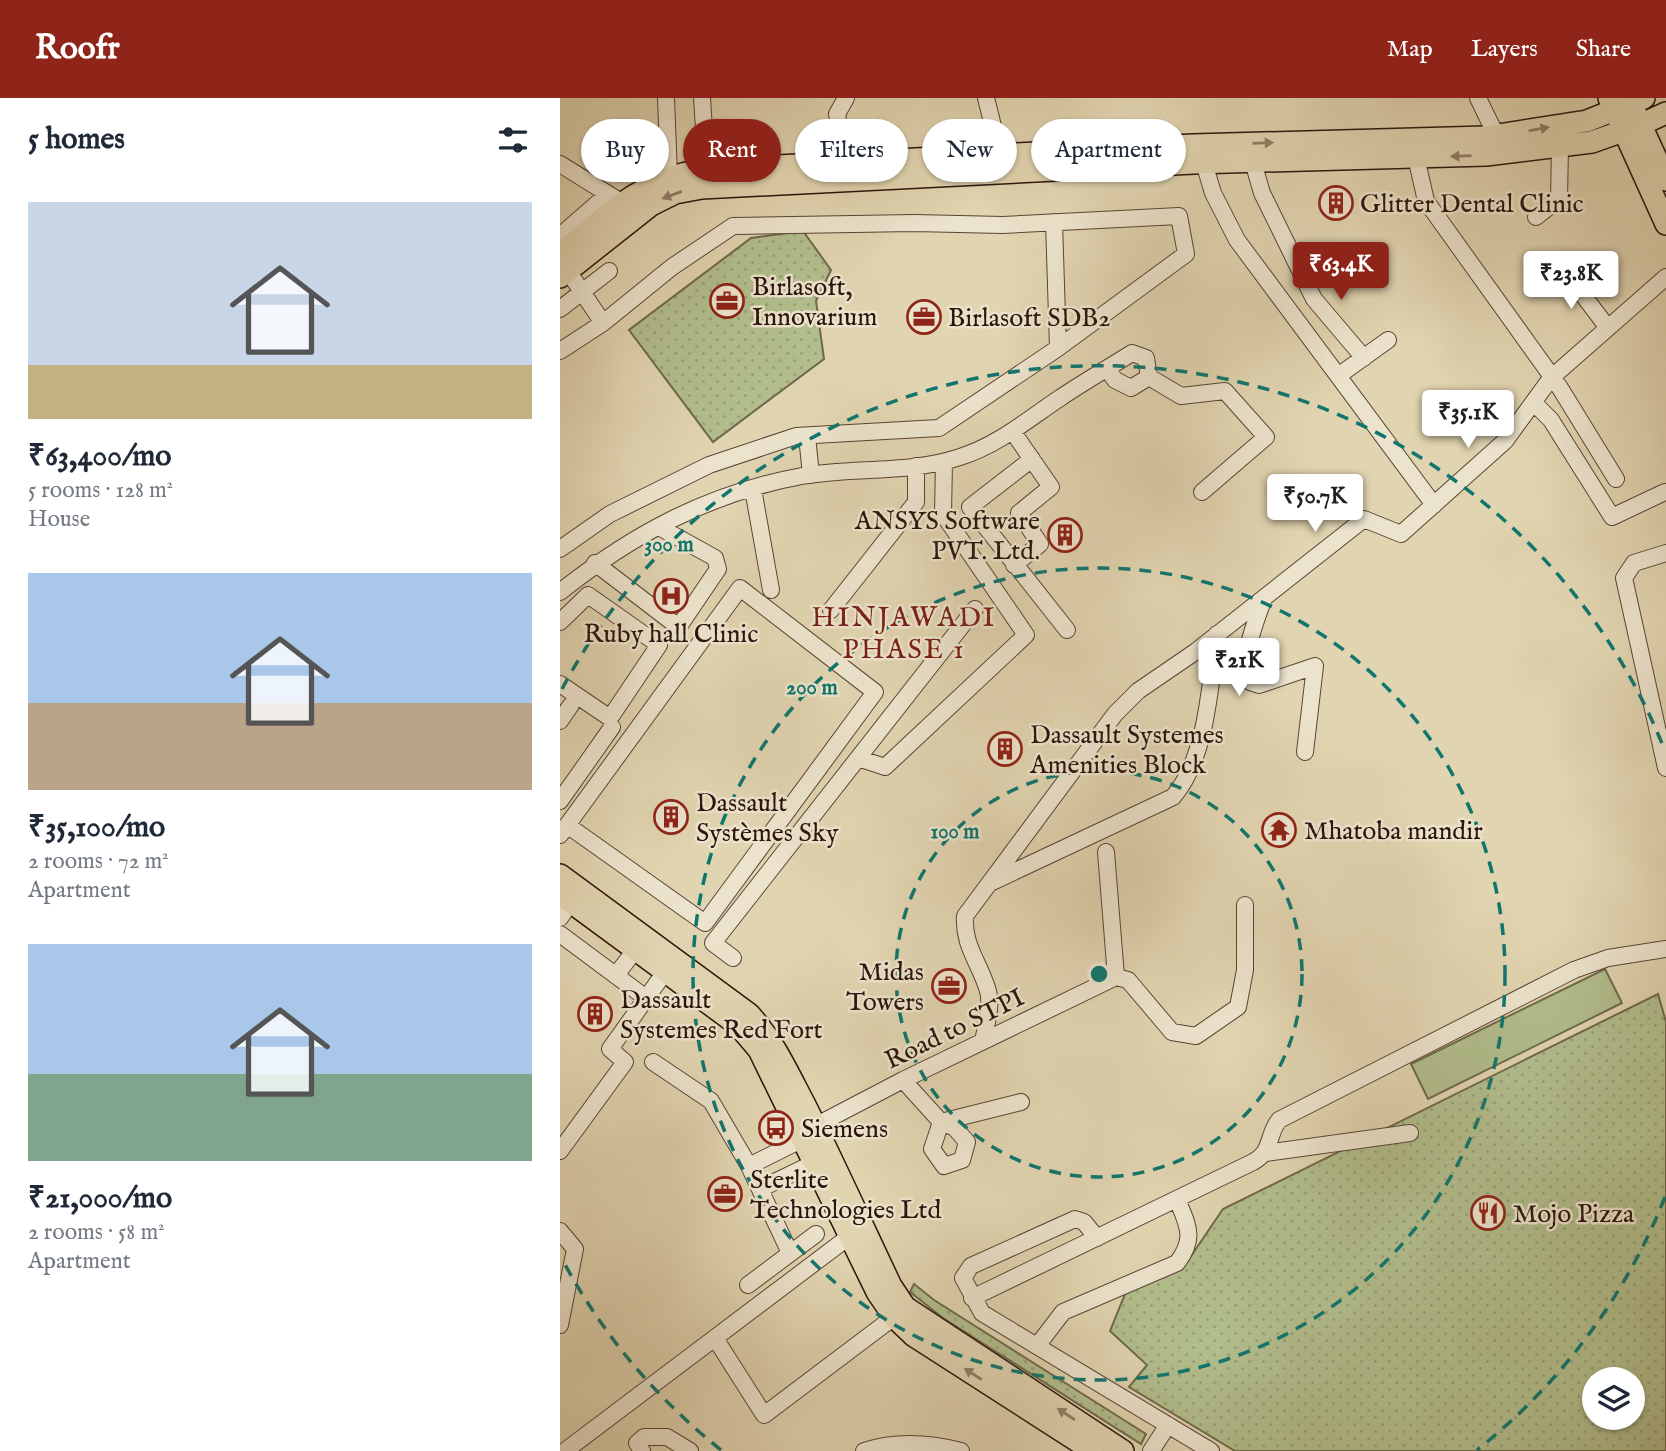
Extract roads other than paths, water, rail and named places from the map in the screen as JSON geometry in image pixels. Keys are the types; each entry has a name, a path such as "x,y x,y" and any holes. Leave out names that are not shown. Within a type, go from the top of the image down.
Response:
{"main road":[{"path":"624,203 702,188 1204,163 1486,155 1592,142 1628,109"},
{"path":"1628,109 1666,180"},
{"path":"1628,109 1666,224"},
{"path":"1017,153 1496,135 1587,121 1628,109 1666,113"},
{"path":"669,176 683,174"},
{"path":"563,267 624,203 641,189 656,182"},
{"path":"560,875 748,1014 772,1042 816,1162 877,1292 894,1317 914,1336 1093,1451"},
{"path":"564,905 636,949 738,1025 759,1050 905,1307 1123,1451"}],"street":[{"path":"666,98 667,119"},
{"path":"702,98 703,119"},
{"path":"838,119 837,114 846,98"},
{"path":"986,98 991,119"},
{"path":"1478,98 1496,135"},
{"path":"1536,217 1559,199 1560,146"},
{"path":"1416,157 1426,201 1550,378 1616,479"},
{"path":"1253,162 1262,192 1314,299 1364,358"},
{"path":"1204,163 1213,193 1237,240 1434,505"},
{"path":"560,164 624,203"},
{"path":"560,236 624,203"},
{"path":"560,351 603,323 672,267 733,226 914,223 1003,225 1179,216 1186,254 1058,348 939,428 796,436 709,465 610,513 560,548"},
{"path":"1054,222 1058,348"},
{"path":"563,267 603,323"},
{"path":"1541,284 1564,270 1608,328"},
{"path":"560,309 609,271"},
{"path":"983,1041 988,991 970,954 964,925 965,916 1115,714 1154,678 1217,634 1364,519 1401,534 1504,441 1535,403 1550,378 1666,278"},
{"path":"1338,376 1388,340"},
{"path":"560,592 596,563 699,504 811,475 916,466 962,457 1013,432 1132,353 1146,358 1149,377"},
{"path":"1107,369 1115,380 1131,388 1149,377"},
{"path":"1149,377 1181,396 1225,391 1266,438 1202,492"},
{"path":"1535,403 1551,420 1612,517 1665,492"},
{"path":"1013,432 1051,487 1018,513 1040,544 1014,565"},
{"path":"807,436 811,475"},
{"path":"1032,459 970,507 1067,630"},
{"path":"858,758 885,767 1026,635 943,514 944,462"},
{"path":"831,610 916,502 916,466"},
{"path":"753,489 771,590"},
{"path":"596,563 672,622 680,625 718,569 715,558 659,527"},
{"path":"1666,553 1634,564 1624,578 1666,768"},
{"path":"740,588 875,692 705,923 563,830 740,588"},
{"path":"560,622 588,594 659,645 610,718 560,684"},
{"path":"1265,596 1248,651 1246,676 1250,682 1259,685 1315,666 1305,752"},
{"path":"733,958 713,943 975,609"},
{"path":"988,884 1173,797 1185,783 1206,715 1217,634"},
{"path":"560,721 571,705"},
{"path":"560,801 612,727"},
{"path":"1106,852 1116,977 1128,980 1172,1032 1196,1035 1238,1007 1245,970 1245,905"},
{"path":"560,934 646,998"},
{"path":"616,975 636,949"},
{"path":"1266,1153 1275,1124 1285,1116 1592,962 1666,949"},
{"path":"560,1152 625,1062 610,1049 666,972"},
{"name":"Road to STPI","path":"749,1166 903,1080 1116,977"},
{"path":"653,1062 711,1101 749,1166 790,1253"},
{"path":"903,1080 941,1122 1021,1102"},
{"path":"972,1298 1253,1162 1266,1153 1410,1133"},
{"path":"760,1189 816,1162"},
{"path":"1037,1346 1063,1312 1177,1263 1188,1248 1189,1227 1177,1199"},
{"path":"1097,1238 1084,1222 1075,1219 971,1266 963,1278 982,1313 1212,1451"},
{"path":"560,1231 575,1250 560,1325"},
{"path":"748,1285 816,1234"},
{"path":"565,1451 850,1236"},
{"path":"715,1338 764,1415 894,1317"},
{"path":"1151,1451 1168,1425"},
{"path":"642,1451 637,1443 644,1437 667,1437 690,1451"},
{"path":"864,1451 907,1445 937,1445 961,1451"}],"place":[{"name":"Glitter Dental Clinic","path":"1336,203"},
{"name":"Birlasoft, Innovarium","path":"727,301"},
{"name":"Birlasoft SDB2","path":"924,317"},
{"name":"ANSYS Software PVT. Ltd.","path":"1065,535"},
{"name":"Ruby hall Clinic","path":"671,596"},
{"name":"Dassault Systemes Amenities Block","path":"1005,749"},
{"name":"Dassault Systèmes Sky","path":"671,817"},
{"name":"Mhatoba mandir","path":"1279,830"},
{"name":"Midas Towers","path":"949,986"},
{"name":"Dassault Systemes Red Fort","path":"595,1014"},
{"name":"Siemens","path":"776,1128"},
{"name":"Sterlite Technologies Ltd","path":"725,1194"},
{"name":"Mojo Pizza","path":"1488,1213"}],"district":[{"name":"HINJAWADI PHASE 1","path":"904,632"}]}
